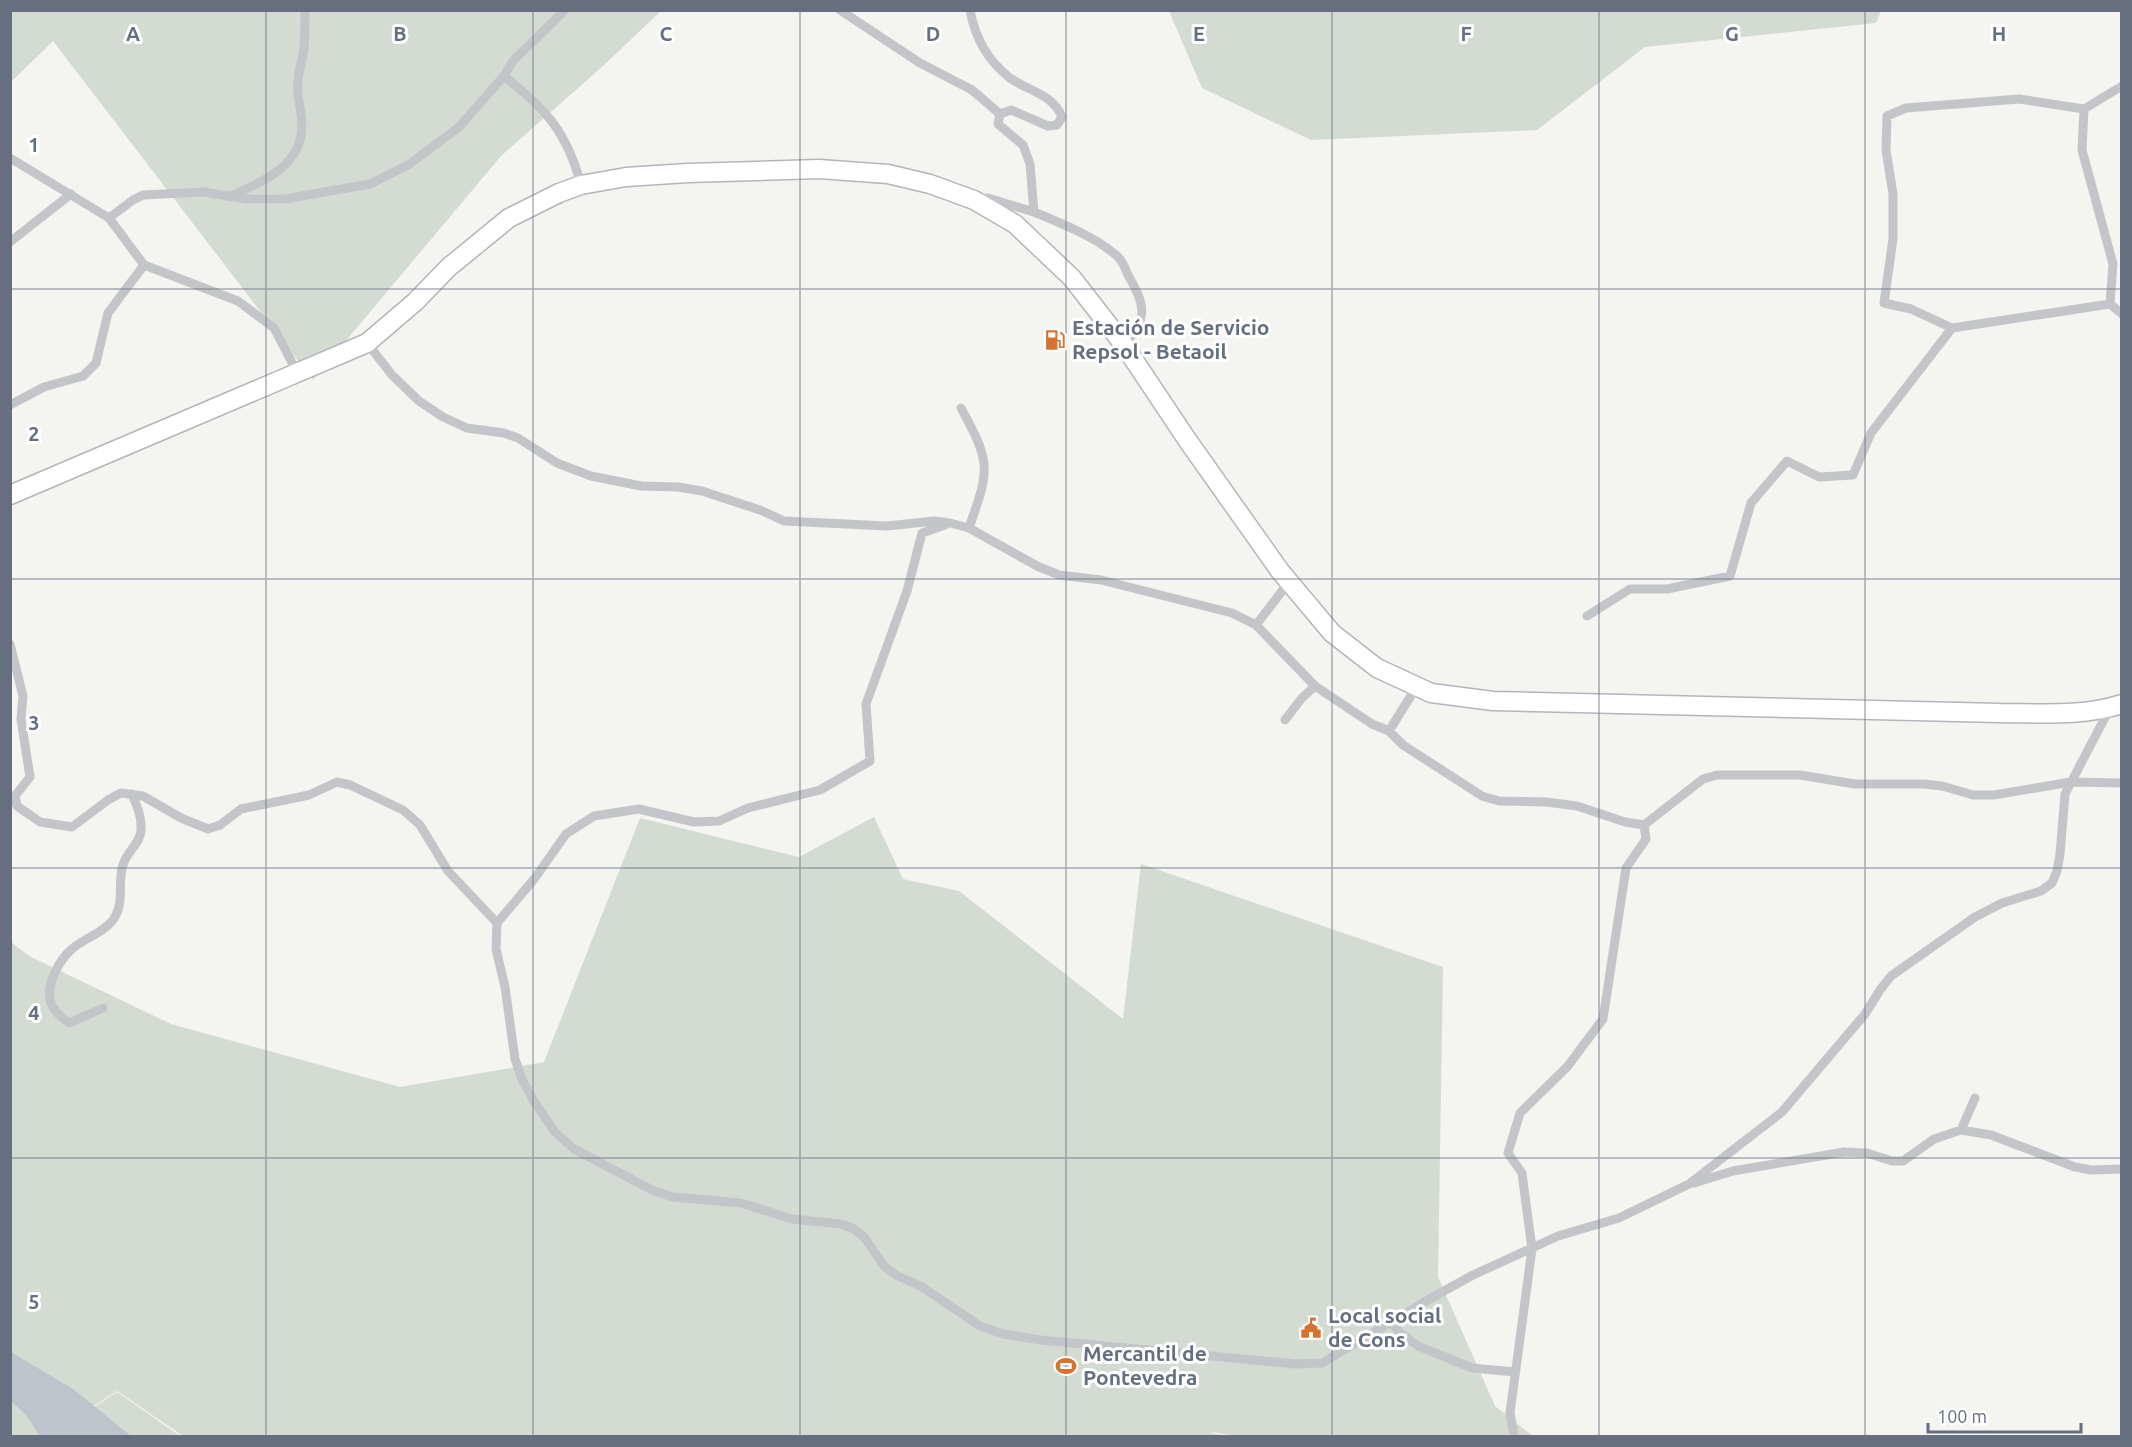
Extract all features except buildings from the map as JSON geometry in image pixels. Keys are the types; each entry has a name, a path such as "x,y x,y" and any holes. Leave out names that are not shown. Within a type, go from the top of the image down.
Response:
{"highway":[{"path":"10,495 367,343 415,302 449,267 480,240 509,218 559,193 581,185 626,177 688,173 819,169 888,174 930,184 974,200 1015,224 1072,278 1124,345 1188,441 1289,582 1332,633 1377,668 1431,693 1493,701 1999,713 2066,713 2118,703"}],"street":[{"path":"231,196 262,182 282,168 300,145 302,125 298,81 304,48 305,10"},
{"path":"109,218 143,195 204,192 246,199 285,199 370,184 408,165 458,128 504,76 513,61 565,10"},
{"path":"840,10 920,63 972,90 1000,114"},
{"path":"970,10 972,23 987,58 1011,79 1045,96 1058,107 1062,117 1057,125 1048,126 1011,110 1000,114"},
{"path":"504,76 532,98 561,132 575,162 581,185"},
{"path":"2110,304 1952,328 1911,309 1884,303 1893,239 1893,194 1886,150 1887,116 1906,108 2019,99 2084,109 2121,86"},
{"path":"2084,109 2082,150 2113,264 2110,304"},
{"path":"1000,114 998,124 1023,146 1030,164 1034,212"},
{"path":"10,158 109,218 144,266 238,301 274,328 298,374"},
{"path":"10,242 71,194"},
{"path":"974,200 988,198 1034,212 1081,231 1119,256 1138,294 1143,316 1138,329 1124,345"},
{"path":"10,405 44,387 82,376 96,363 108,313 144,266"},
{"path":"2110,304 2121,314"},
{"path":"1587,616 1630,589 1667,589 1730,576 1751,503 1787,461 1819,477 1853,475 1871,433 1952,328"},
{"path":"367,343 392,375 419,401 443,417 467,428 504,433 518,438 557,463 591,476 641,486 678,487 702,491 760,510 784,521 887,526 934,521 950,523 969,528 1037,566 1059,575 1101,580 1232,613 1256,625 1316,686 1372,724 1389,731 1403,745 1482,795 1499,801 1545,802 1577,806 1625,822 1644,825 1703,779 1718,775 1800,775 1855,784 1924,784 1942,786 1973,795 1994,795 2071,783 2121,783"},
{"path":"961,408 974,431 984,463 984,478 969,528"},
{"path":"950,523 924,530 919,538 915,564 907,591 866,704 870,761 820,790 748,808 719,821 694,822 639,809 594,816 566,834 536,878 497,923 496,949 505,987 515,1059 532,1100 555,1132 574,1149 654,1191 673,1197 741,1203 792,1219 841,1224 854,1229 864,1237 884,1266 896,1275 922,1287 980,1326 1003,1334 1041,1340 1295,1364 1322,1363 1473,1275 1558,1236 1619,1218 1689,1184 1733,1171 1844,1152 1867,1153 1892,1161 1903,1161 1934,1139 1960,1130 1991,1135 2075,1167 2091,1170 2121,1169"},
{"path":"1256,625 1289,582"},
{"path":"10,644 23,696 21,718 30,777 15,796 17,806 40,822 72,827 108,800 122,793 142,796 181,818 208,829 220,825 241,809 309,795 337,782 403,810 420,825 448,871 497,923"},
{"path":"1285,720 1301,699 1316,686"},
{"path":"1389,731 1417,686"},
{"path":"1689,1184 1782,1112 1861,1019 1891,976 1975,917 2002,903 2041,891 2052,883 2060,854 2065,794 2118,703"},
{"path":"103,1008 69,1023 59,1015 50,1002 51,980 58,965 72,949 94,936 112,920 120,905 121,873 124,861 141,832 140,816 132,794"},
{"path":"1512,1435 1510,1413 1532,1249 1522,1173 1508,1152 1520,1113 1566,1067 1603,1020 1626,868 1646,839 1644,825"},
{"path":"1960,1130 1975,1098"},
{"path":"1391,1322 1399,1332 1418,1346 1472,1368 1515,1372"}],"shaded area":[{"path":"11,11 661,11 603,66 501,156 313,380 53,41 11,82"},
{"path":"1169,11 1881,11 1876,23 1645,47 1537,130 1311,140 1202,88"},
{"path":"874,817 903,879 959,891 1123,1019 1141,864 1443,967 1438,1277 1495,1406 1533,1436 1234,1436 1212,1432 1227,1436 183,1436 117,1391 47,1436 11,1436 10,941 29,956 171,1024 400,1087 544,1062 640,818 799,857"},
{"path":"11,1352 73,1389 131,1436 40,1436 26,1415 11,1401"},
{"path":"117,1392 180,1436 50,1436"}],"place":[{"name":"Estación de Servicio Repsol - Betaoil","path":"1055,340"},
{"name":"Local social de Cons","path":"1311,1328"},
{"name":"Mercantil de Pontevedra","path":"1066,1366"}]}
